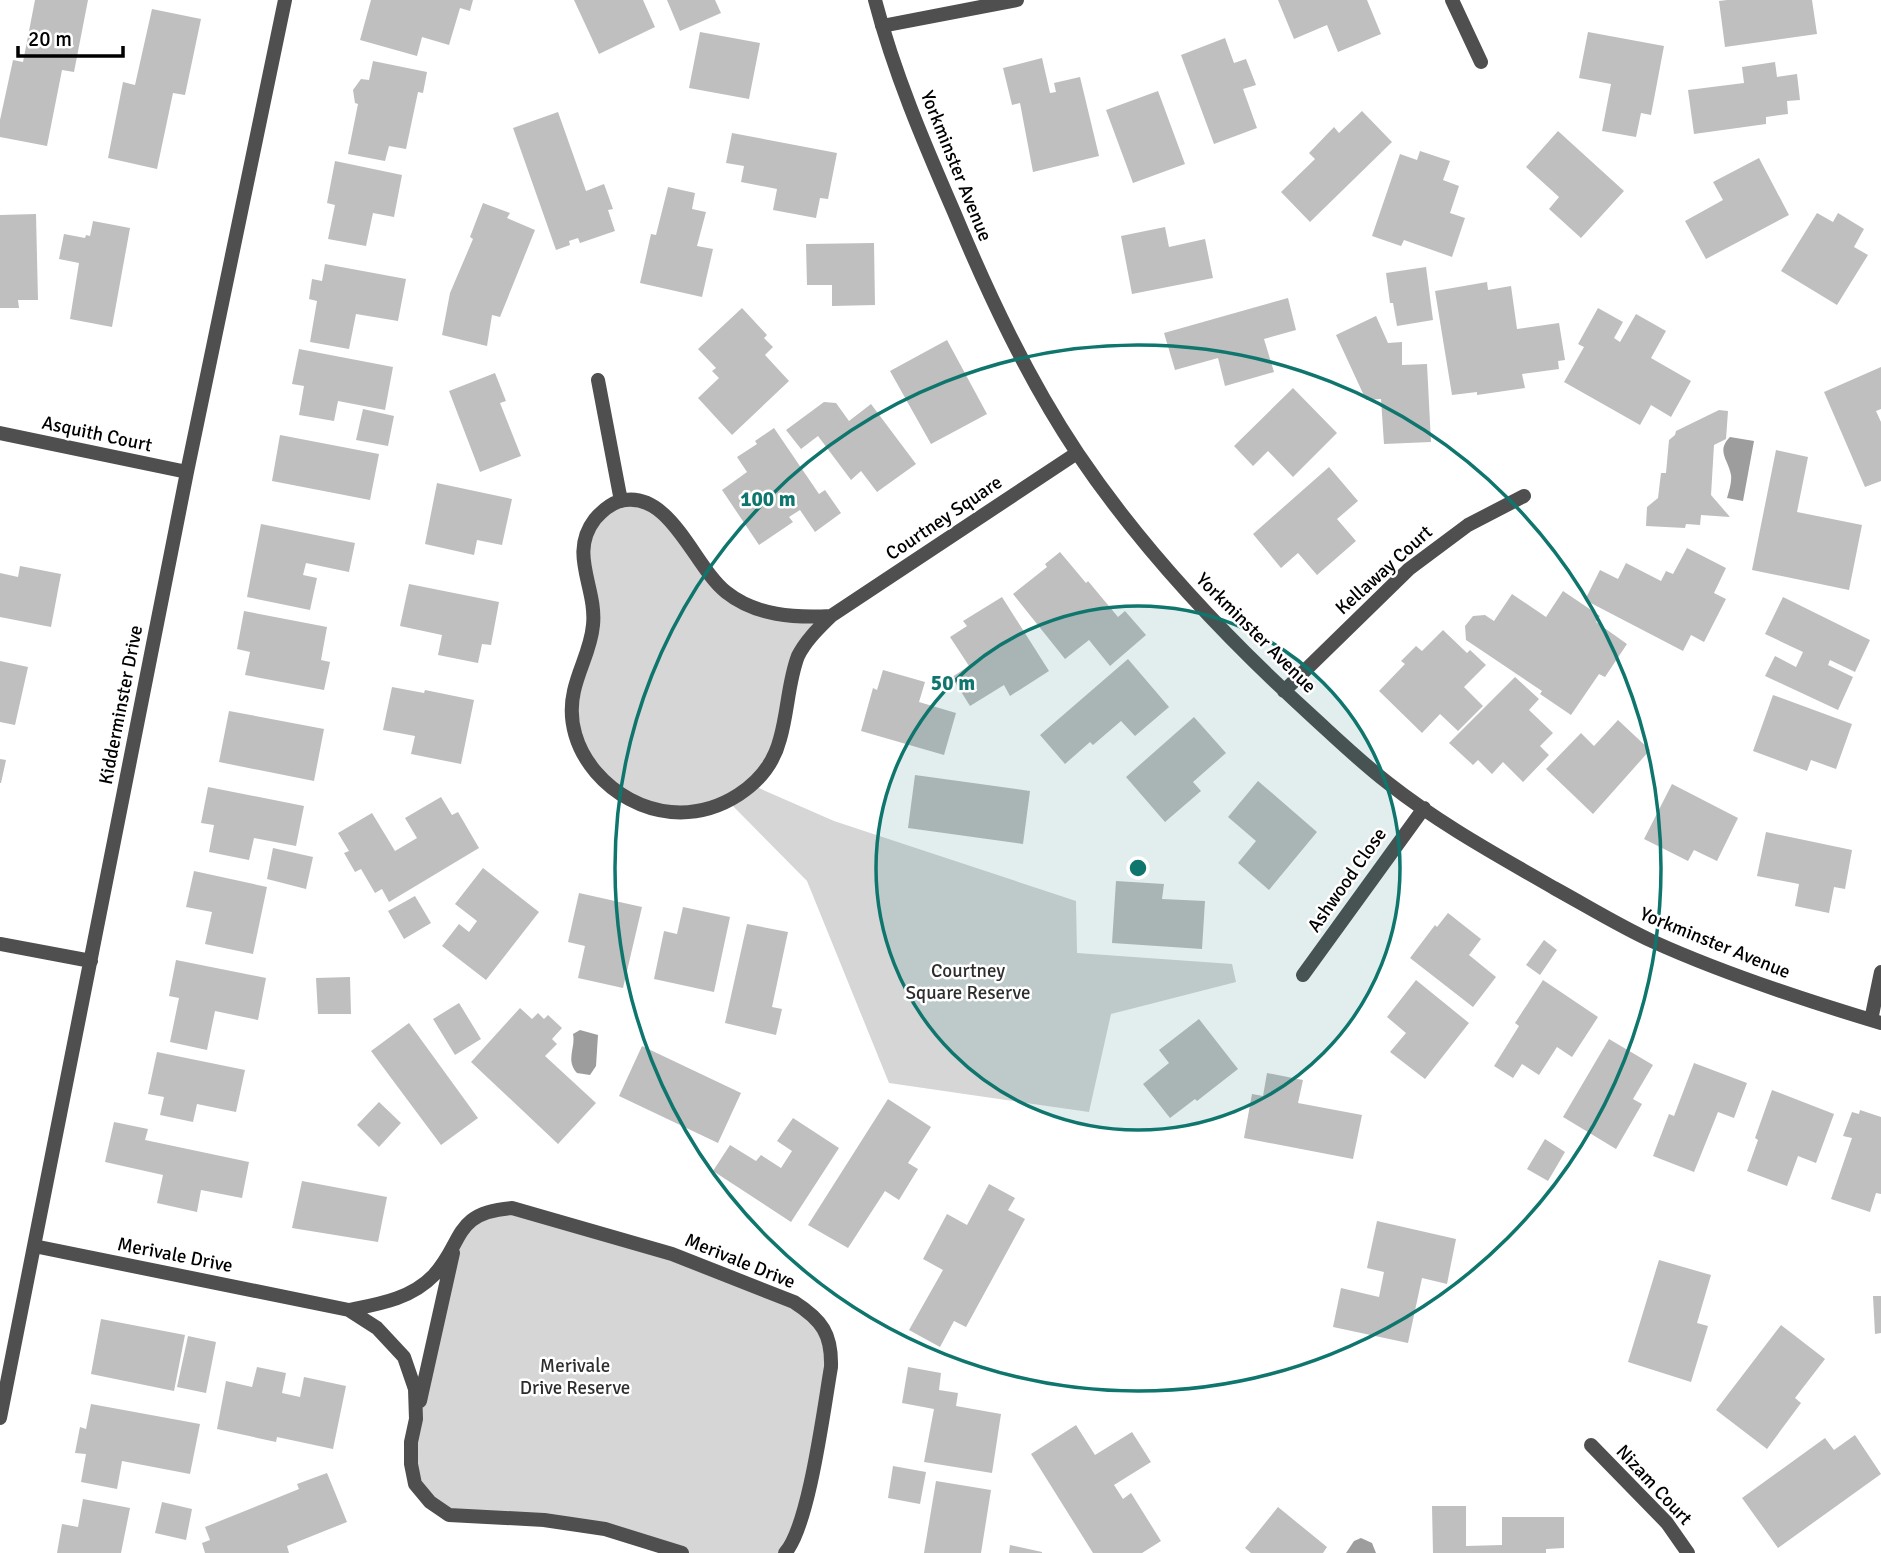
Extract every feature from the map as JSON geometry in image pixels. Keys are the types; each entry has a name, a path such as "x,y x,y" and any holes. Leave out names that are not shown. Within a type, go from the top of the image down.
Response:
{"street":[{"name":"Kidderminster Drive","path":"0,1418 187,472 285,0"},
{"name":"Yorkminster Avenue","path":"875,0 914,120 974,261 1010,336 1077,453 1119,511 1180,584 1284,691 1389,784 1479,845 1652,941 1752,982 1876,1022"},
{"path":"882,26 1017,0"},
{"path":"1452,0 1481,62"},
{"path":"598,380 621,501 636,500 651,504 664,513 715,582 728,594 743,602 789,617 831,616"},
{"name":"Asquith Court","path":"0,433 187,472"},
{"name":"Courtney Square","path":"621,501 613,503 597,517 583,544 582,560 593,601 593,627 588,655 574,691 572,710 580,746 587,761 608,786 621,796 654,810 692,812 728,801 743,793 770,761 779,743 799,656 810,637 831,616 1077,453"},
{"name":"Kellaway Court","path":"1284,691 1417,562 1468,525 1524,496"},
{"name":"Ashwood Close","path":"1303,975 1423,808"},
{"path":"0,944 91,961"},
{"path":"1876,1022 1881,972"},
{"name":"Merivale Drive","path":"349,1310 406,1296 433,1276 466,1224 496,1209 523,1211 672,1254 794,1302 811,1314 825,1330 832,1346 831,1367 802,1521 792,1546 785,1553"},
{"name":"Merivale Drive","path":"457,1236 411,1442 415,1484 430,1502 449,1514 575,1523 635,1537 682,1553"},
{"name":"Merivale Drive","path":"34,1246 349,1310 377,1328 404,1357 415,1389 416,1419"},
{"name":"Nizam Court","path":"1591,1445 1667,1523 1688,1553"}],"green space":[{"name":"Courtney Square Reserve","path":"651,504 743,602 831,616 805,643 784,723 752,785 834,821 1076,901 1077,953 1232,964 1236,982 1111,1014 1089,1112 889,1083 807,881 728,801 673,813 608,786 574,727 588,655 589,529 605,509"},
{"name":"Merivale Drive Reserve","path":"534,1213 794,1302 832,1346 801,1521 785,1553 682,1553 635,1537 449,1515 418,1487 411,1442 457,1236 481,1215"}],"shaded area":[{"path":"1730,437 1754,441 1743,501 1727,498 1731,475 1723,451"},
{"path":"580,1030 598,1035 596,1066 590,1075 577,1073 571,1059 573,1034"},
{"path":"1361,1538 1372,1543 1376,1553 1346,1553 1354,1541"}],"building":[{"path":"35,0 88,0 74,72 62,70 47,146 0,137 0,120 13,60 23,62"},
{"path":"371,0 473,0 470,11 460,8 449,45 422,37 417,56 360,40"},
{"path":"574,0 643,0 655,27 599,54"},
{"path":"667,0 715,0 721,13 680,31"},
{"path":"1278,0 1367,0 1381,34 1338,52 1327,25 1294,39"},
{"path":"1812,0 1817,34 1725,47 1719,1"},
{"path":"152,9 201,19 185,95 173,93 157,169 108,158 123,82 135,85"},
{"path":"700,32 760,43 749,99 689,88"},
{"path":"1588,32 1664,46 1651,115 1641,113 1636,137 1602,131 1611,84 1579,78"},
{"path":"1225,38 1234,63 1246,59 1256,85 1243,89 1257,128 1214,144 1181,55"},
{"path":"1042,58 1050,93 1056,92 1054,83 1080,77 1099,156 1033,172 1020,103 1012,105 1003,68"},
{"path":"373,61 427,72 423,93 418,92 406,149 389,146 385,161 348,154 358,104 355,103 353,90 361,79 369,80"},
{"path":"1775,62 1777,77 1797,74 1800,100 1787,101 1788,114 1766,117 1766,124 1694,134 1688,90 1744,83 1742,67"},
{"path":"1158,91 1185,164 1133,183 1106,110"},
{"path":"1362,111 1392,142 1310,222 1281,192 1315,159 1309,153 1334,127 1339,133"},
{"path":"558,112 586,191 604,184 613,209 608,210 615,231 580,243 578,238 569,241 570,245 556,250 513,128"},
{"path":"1558,131 1624,191 1581,238 1549,209 1559,197 1526,167"},
{"path":"732,133 837,153 828,199 820,198 816,218 773,210 777,189 741,182 744,166 726,163"},
{"path":"1420,151 1450,161 1443,180 1459,186 1450,213 1465,218 1452,257 1404,240 1401,246 1372,236 1400,154 1417,160"},
{"path":"1759,158 1789,215 1706,259 1685,221 1723,200 1713,182"},
{"path":"335,161 402,175 394,217 373,213 366,246 328,239 335,205 327,203"},
{"path":"668,187 695,193 692,209 706,212 697,246 713,249 702,297 640,283 651,234 656,235"},
{"path":"483,203 510,213 507,218 535,230 500,317 492,315 487,346 442,335 450,293 473,239 470,237"},
{"path":"1817,213 1833,222 1838,213 1864,229 1854,247 1868,255 1837,305 1781,271"},
{"path":"36,214 38,300 18,300 19,308 0,308 0,215"},
{"path":"93,221 130,228 112,327 70,319 79,263 59,259 64,234 85,238 86,235 90,236"},
{"path":"1165,227 1169,247 1205,239 1213,278 1132,294 1121,236"},
{"path":"874,243 875,305 832,306 832,285 807,285 806,244"},
{"path":"325,264 406,279 398,321 356,314 349,349 310,342 317,301 309,299 312,279 322,281"},
{"path":"1426,267 1433,320 1397,326 1393,303 1390,303 1386,273"},
{"path":"1487,282 1488,290 1511,286 1517,329 1559,323 1565,360 1558,361 1559,369 1522,374 1525,388 1477,395 1477,392 1452,395 1435,291"},
{"path":"1288,298 1296,330 1264,339 1274,372 1225,386 1218,358 1175,370 1164,333"},
{"path":"742,308 767,335 764,338 773,347 765,355 789,381 732,435 698,398 719,378 712,371 716,368 698,349"},
{"path":"1598,308 1623,322 1614,338 1620,342 1636,314 1666,331 1651,358 1691,381 1671,417 1651,405 1640,425 1564,382 1584,347 1578,344"},
{"path":"1376,316 1388,343 1402,342 1402,365 1427,364 1431,442 1384,444 1381,399 1366,400 1336,335"},
{"path":"947,340 987,414 931,444 890,371"},
{"path":"299,349 393,367 385,410 338,401 334,421 299,415 304,386 292,384"},
{"path":"1881,367 1881,409 1876,411 1881,422 1881,481 1865,487 1824,392"},
{"path":"495,373 506,401 500,403 521,456 480,472 449,391"},
{"path":"1293,388 1337,433 1293,477 1268,451 1253,466 1234,446"},
{"path":"824,402 836,403 849,421 871,404 916,464 877,492 861,471 851,480 818,436 801,449 786,430"},
{"path":"363,409 394,416 388,446 356,440"},
{"path":"1719,410 1728,411 1726,439 1714,445 1711,495 1730,517 1701,515 1700,525 1686,524 1685,528 1646,526 1647,507 1658,498 1661,473 1666,473 1669,440 1676,431"},
{"path":"774,428 819,494 825,490 841,513 815,532 800,510 789,517 793,522 759,545 722,490 747,472 737,457 757,444 755,441"},
{"path":"280,435 379,454 370,500 272,481"},
{"path":"1776,450 1808,457 1797,512 1862,525 1849,590 1752,570"},
{"path":"1329,467 1358,501 1337,519 1356,541 1317,575 1298,553 1281,568 1253,534"},
{"path":"437,483 512,499 502,545 477,540 474,555 425,544"},
{"path":"261,524 355,543 349,572 306,563 303,575 317,578 310,610 247,597"},
{"path":"1687,548 1726,568 1714,593 1726,599 1704,642 1691,635 1683,651 1585,600 1600,570 1618,579 1626,563 1661,581 1666,571 1673,574"},
{"path":"1060,552 1118,617 1125,611 1146,635 1110,666 1089,640 1065,659 1013,594 1047,567 1045,564"},
{"path":"20,566 61,574 51,627 0,617 0,573 18,577"},
{"path":"409,584 499,602 491,645 482,644 478,663 438,655 442,635 400,626"},
{"path":"1563,591 1600,616 1596,622 1627,644 1605,677 1599,674 1571,715 1540,694 1542,691 1466,640 1465,626 1473,616 1485,615 1494,621 1512,594 1546,617"},
{"path":"1002,597 1049,671 1010,696 1004,685 970,706 952,677 969,666 950,637 967,626 963,621"},
{"path":"1783,597 1870,640 1855,672 1830,660 1828,665 1853,677 1838,710 1765,676 1775,656 1796,667 1803,652 1765,634"},
{"path":"244,611 327,627 321,660 330,662 324,690 245,675 250,652 237,649"},
{"path":"1443,630 1467,653 1470,650 1486,665 1464,687 1483,706 1458,731 1440,714 1422,733 1379,691 1405,664 1401,661 1416,646 1422,651"},
{"path":"1128,659 1169,707 1135,736 1121,721 1093,745 1090,742 1065,764 1040,735"},
{"path":"0,661 28,667 15,725 0,722"},
{"path":"883,670 925,682 919,702 956,713 944,755 861,731 873,688 877,690"},
{"path":"1515,677 1539,699 1529,710 1553,733 1540,746 1549,755 1523,782 1503,762 1492,774 1478,760 1473,765 1449,743"},
{"path":"392,687 424,693 425,690 474,700 461,764 411,754 415,736 383,730"},
{"path":"1773,695 1852,724 1836,769 1811,760 1807,771 1753,751"},
{"path":"229,711 324,729 314,781 219,762"},
{"path":"1194,717 1226,753 1193,782 1201,791 1165,822 1126,777"},
{"path":"1618,720 1650,750 1593,814 1546,769 1581,733 1594,746"},
{"path":"0,759 6,760 1,783 0,783"},
{"path":"915,775 1030,791 1023,844 908,828"},
{"path":"1258,781 1317,832 1269,890 1238,863 1256,841 1228,817"},
{"path":"1672,784 1738,818 1717,861 1694,850 1688,861 1644,839"},
{"path":"208,787 304,806 296,846 254,838 249,860 209,852 214,825 201,823"},
{"path":"441,797 452,815 458,812 479,848 389,902 382,889 375,893 361,869 355,872 344,853 349,851 338,833 372,813 395,851 417,838 405,818"},
{"path":"1766,832 1852,850 1845,889 1834,887 1829,913 1795,906 1799,884 1757,876"},
{"path":"273,848 313,857 306,889 267,879"},
{"path":"483,868 539,912 486,980 442,946 459,924 469,932 477,921 455,904"},
{"path":"194,871 267,887 253,954 205,944 212,912 186,907"},
{"path":"1116,881 1164,884 1162,899 1205,901 1202,949 1112,943"},
{"path":"579,893 642,907 623,988 578,978 585,946 568,942"},
{"path":"415,896 431,923 404,939 388,911"},
{"path":"683,907 730,917 714,992 654,979 664,931 677,934"},
{"path":"1448,913 1481,939 1469,955 1496,977 1473,1007 1410,958 1435,925 1437,927"},
{"path":"747,924 788,932 772,1007 782,1009 776,1035 725,1023"},
{"path":"1544,940 1557,950 1540,975 1526,965"},
{"path":"176,960 266,978 258,1020 215,1011 207,1050 170,1042 179,998 169,996"},
{"path":"350,977 351,1014 318,1014 316,978"},
{"path":"1416,980 1469,1023 1425,1079 1390,1052 1406,1033 1387,1017"},
{"path":"1543,980 1598,1017 1572,1057 1557,1047 1539,1075 1522,1064 1513,1078 1494,1066 1519,1026 1515,1023"},
{"path":"459,1003 481,1039 455,1055 433,1019"},
{"path":"520,1008 532,1019 538,1013 544,1019 548,1015 562,1028 552,1039 557,1044 545,1056 596,1103 558,1144 471,1062"},
{"path":"1199,1019 1238,1069 1170,1118 1143,1084 1169,1063 1159,1050"},
{"path":"409,1023 478,1118 441,1145 371,1051"},
{"path":"1609,1039 1653,1065 1633,1099 1642,1104 1616,1149 1563,1117"},
{"path":"642,1046 741,1093 718,1143 619,1096"},
{"path":"157,1052 245,1070 236,1112 197,1104 193,1122 160,1115 164,1097 148,1094"},
{"path":"1694,1063 1747,1083 1734,1118 1718,1112 1694,1172 1653,1156 1669,1114 1674,1116"},
{"path":"1267,1073 1303,1080 1298,1103 1362,1115 1353,1159 1244,1138 1252,1094 1263,1096"},
{"path":"1772,1090 1834,1114 1816,1163 1798,1156 1787,1186 1747,1171"},
{"path":"888,1099 931,1127 908,1163 918,1169 899,1200 885,1191 848,1248 808,1225"},
{"path":"379,1102 401,1123 379,1147 357,1125"},
{"path":"1860,1110 1881,1117 1881,1194 1876,1193 1870,1212 1831,1199 1852,1138 1843,1136 1852,1112 1859,1114"},
{"path":"793,1118 839,1148 791,1222 713,1171 730,1145 756,1161 761,1155 781,1168 792,1151 777,1141"},
{"path":"114,1122 148,1129 145,1140 249,1162 242,1198 201,1190 197,1212 157,1203 163,1175 105,1162"},
{"path":"1545,1139 1565,1152 1548,1181 1527,1169"},
{"path":"302,1181 387,1197 378,1242 292,1228"},
{"path":"989,1184 1015,1198 1008,1210 1025,1219 966,1327 954,1321 940,1347 909,1330 943,1270 923,1259 947,1214 967,1225"},
{"path":"1377,1221 1456,1239 1447,1284 1422,1278 1408,1343 1333,1327 1341,1288 1379,1297 1384,1272 1367,1268"},
{"path":"1659,1260 1711,1275 1697,1323 1708,1326 1691,1382 1628,1362"},
{"path":"1873,1296 1881,1296 1881,1333 1875,1334"},
{"path":"101,1319 185,1335 174,1391 91,1374"},
{"path":"1781,1325 1825,1359 1795,1398 1801,1403 1767,1449 1716,1410"},
{"path":"188,1336 216,1342 206,1393 177,1387"},
{"path":"257,1367 286,1373 282,1393 300,1397 304,1377 346,1386 333,1449 277,1437 276,1442 217,1429 226,1381 252,1387"},
{"path":"908,1367 941,1373 939,1390 958,1393 956,1406 1001,1414 992,1473 924,1462 934,1409 902,1403"},
{"path":"91,1404 200,1424 190,1474 122,1461 117,1489 81,1482 86,1454 75,1453 80,1427 86,1429"},
{"path":"1076,1425 1095,1455 1132,1432 1151,1462 1114,1485 1123,1499 1131,1493 1161,1541 1142,1553 1093,1553 1031,1454"},
{"path":"1855,1435 1881,1474 1778,1548 1742,1498 1825,1438 1834,1450"},
{"path":"893,1466 926,1472 920,1504 888,1498"},
{"path":"327,1473 347,1522 287,1546 289,1553 205,1553 202,1543 210,1540 205,1527 299,1489 297,1484"},
{"path":"936,1481 991,1490 981,1553 924,1553"},
{"path":"83,1499 130,1508 121,1553 57,1553 62,1524 78,1527"},
{"path":"162,1502 192,1509 186,1540 155,1533"},
{"path":"1432,1506 1466,1506 1466,1546 1502,1545 1502,1517 1564,1517 1564,1548 1546,1549 1546,1553 1433,1553"},
{"path":"1278,1507 1327,1547 1323,1553 1251,1553 1245,1548"},
{"path":"1010,1545 1042,1552 1042,1553 1009,1553"}]}
